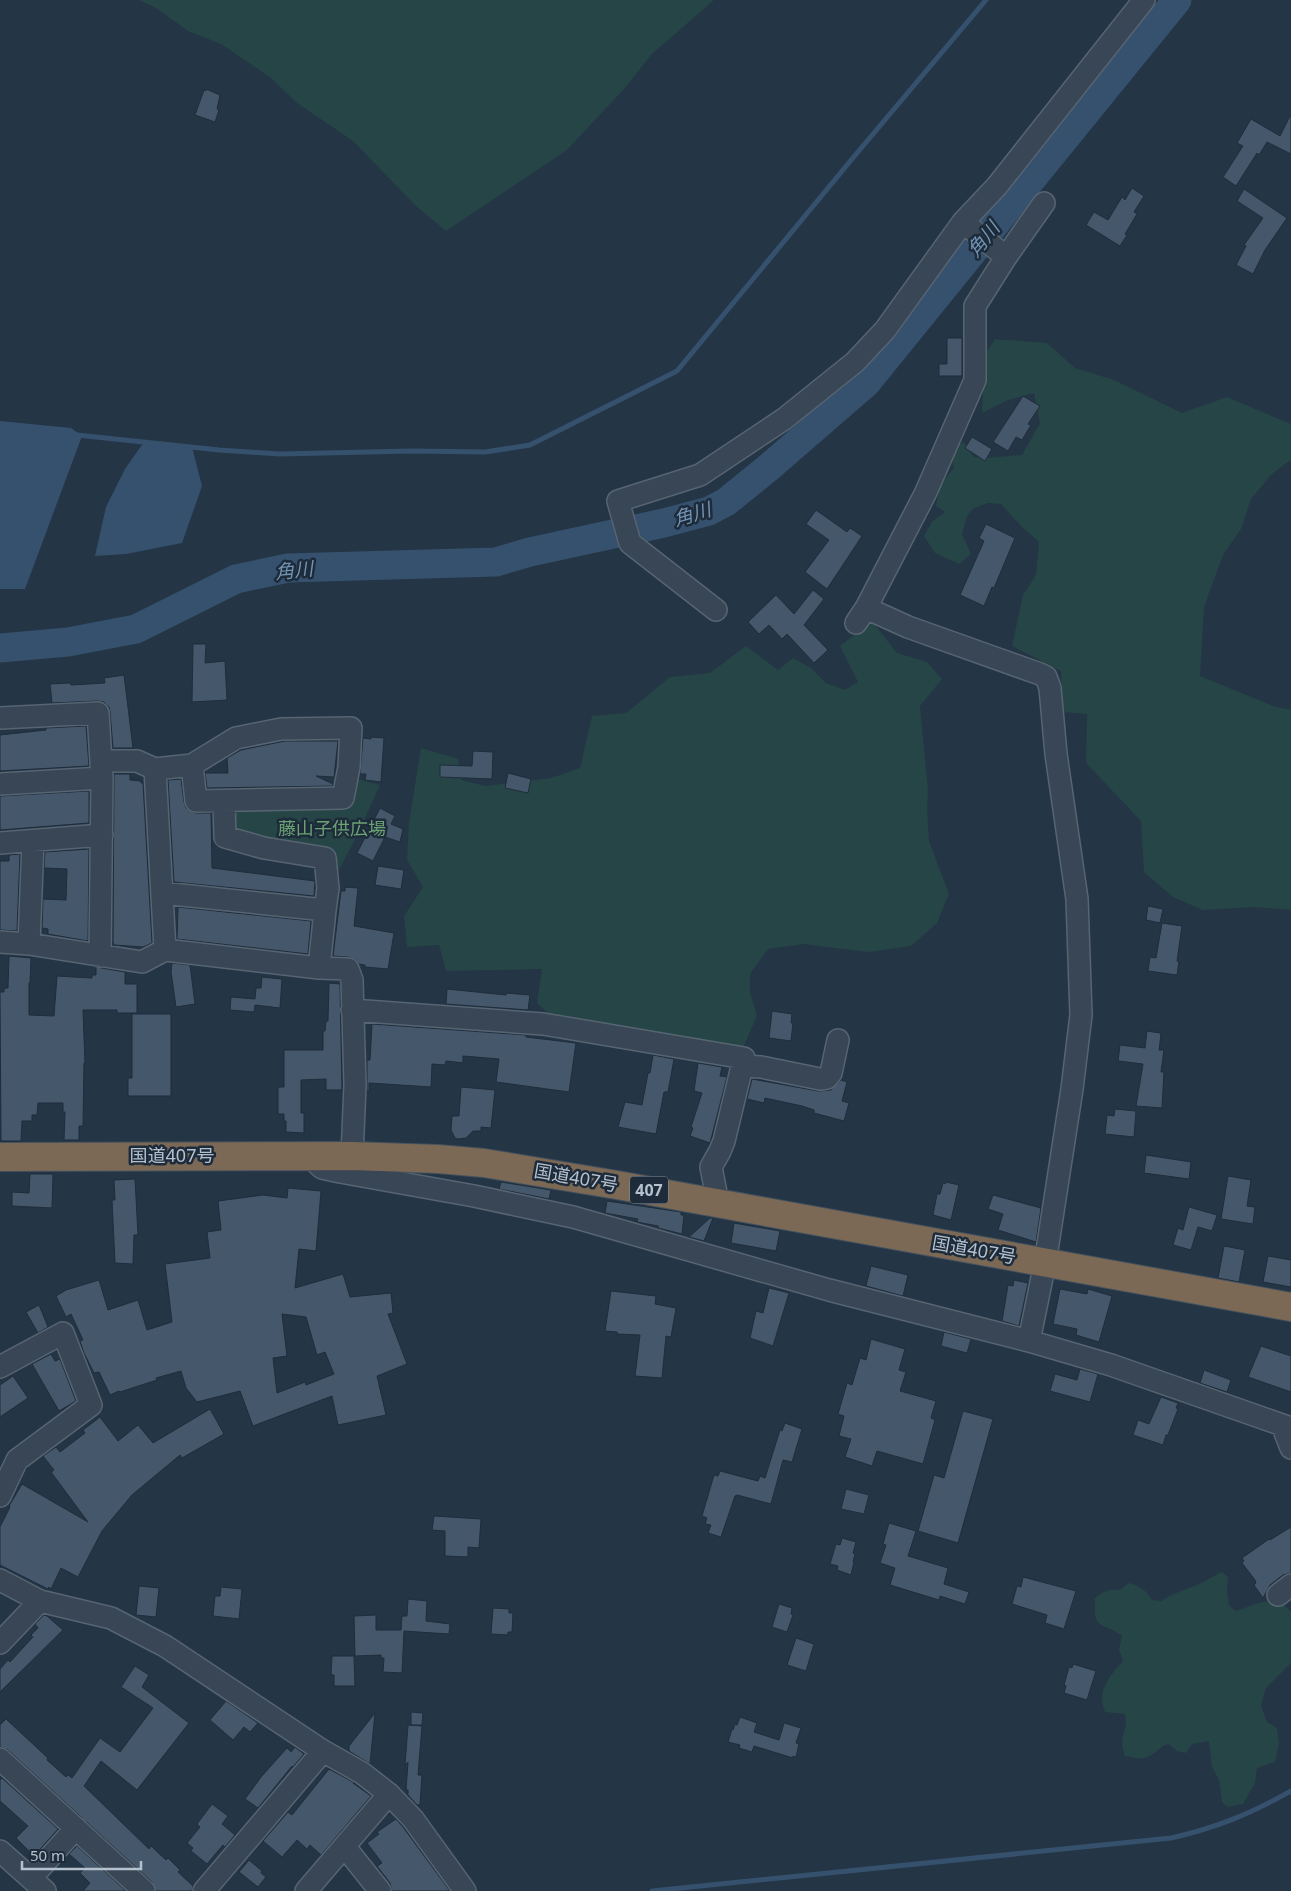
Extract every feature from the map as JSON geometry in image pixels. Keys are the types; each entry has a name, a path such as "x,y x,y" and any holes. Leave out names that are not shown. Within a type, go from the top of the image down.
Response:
{"highway":[{"name":"国道407号","path":"0,1157 352,1156 438,1159 484,1163 547,1172 1291,1307"}],"street":[{"path":"716,610 630,543 618,501 700,475 784,419 855,362 886,330 963,222 997,186 1144,0"},
{"path":"1029,1341 1045,1263 1072,1089 1081,1015 1077,899 1056,754 1050,688 1046,677 1040,674 908,628 861,616 925,494 975,380 975,306 1006,257 1044,203"},
{"path":"963,222 1006,257"},
{"path":"0,718 98,714 102,769 100,956"},
{"path":"0,784 102,769 137,761 155,769 192,765 236,738 281,730 350,728 349,767 343,798 196,801 192,765"},
{"path":"155,769 164,950"},
{"path":"224,801 225,836 264,848 325,858 328,888 319,968"},
{"path":"0,843 102,835"},
{"path":"29,944 33,841"},
{"path":"162,893 325,910"},
{"path":"0,942 29,944 142,962 164,950 319,968 348,969 352,980 355,1085 352,1156"},
{"path":"352,1010 494,1020 566,1028 744,1058 724,1141 711,1167 718,1203"},
{"path":"742,1066 761,1067 820,1079 827,1078 831,1073 838,1040"},
{"path":"309,1156 322,1168 474,1196 574,1217 829,1290 1029,1341 1112,1365 1286,1427 1291,1448"},
{"path":"0,1367 63,1333 91,1405 17,1460 0,1496"},
{"path":"0,1580 40,1601 111,1618 166,1646 323,1751 362,1773 389,1794 413,1819 465,1891"},
{"path":"0,1642 40,1601"},
{"path":"204,1891 323,1751"},
{"path":"0,1759 144,1891"},
{"path":"306,1891 389,1794"},
{"path":"3,1858 38,1885 76,1828"},
{"path":"345,1847 380,1891"}],"green space":[{"path":"139,0 714,0 652,54 624,89 567,150 446,231 415,205 353,141 297,103 271,78 221,44 188,31 156,8"},
{"path":"995,339 1047,343 1075,368 1114,380 1182,413 1227,397 1291,424 1291,462 1289,461 1271,475 1251,499 1241,529 1223,555 1204,607 1200,676 1273,706 1291,710 1291,910 1255,907 1203,910 1173,897 1144,872 1141,821 1086,763 1087,714 1062,712 1061,671 1012,646 1023,595 1036,575 1039,542 1001,504 988,503 974,508 967,516 962,534 971,554 959,564 935,553 924,536 932,522 945,512 936,506 940,485 954,468 950,452 963,442 974,457 987,458 1022,455 1040,423 1034,393 1008,400 982,413 985,354"},
{"path":"872,621 897,653 927,662 942,679 920,706 928,790 929,841 949,894 937,923 911,946 868,952 803,944 768,949 750,974 750,992 757,1016 741,1052 555,1020 537,1003 542,969 446,971 439,945 407,947 404,916 423,887 407,860 409,823 421,748 458,759 461,780 485,786 551,778 580,768 592,716 626,713 670,677 710,673 746,646 778,670 793,658 811,668 826,683 845,690 858,682 840,646"},
{"name":"藤山子供広場","path":"354,778 380,785 358,834 334,879 329,854 229,835 230,810 346,803"},
{"path":"1222,1572 1228,1577 1229,1605 1235,1611 1262,1602 1281,1601 1291,1612 1291,1663 1266,1688 1261,1705 1267,1722 1277,1728 1279,1743 1275,1762 1257,1768 1255,1783 1243,1804 1227,1807 1222,1802 1219,1780 1212,1767 1209,1741 1192,1744 1186,1753 1177,1751 1169,1744 1146,1758 1125,1756 1122,1744 1126,1725 1125,1714 1105,1712 1102,1698 1105,1685 1123,1661 1119,1650 1122,1635 1097,1621 1094,1599 1106,1591 1120,1590 1129,1583 1142,1589 1152,1600 1161,1601"}],"water":[{"path":"0,421 71,428 82,436 25,589 0,589"},
{"path":"144,442 192,447 202,486 182,543 126,554 95,556 106,507 125,469"}],"building":[{"path":"206,89 220,95 217,109 219,110 215,122 195,115"},
{"path":"1291,114 1291,154 1267,142 1259,155 1257,153 1236,186 1223,177 1243,146 1237,143 1251,119 1280,136"},
{"path":"1132,188 1144,196 1134,212 1137,214 1120,246 1086,225 1094,212 1108,220 1122,197 1125,200"},
{"path":"1244,189 1287,218 1265,250 1253,274 1236,265 1246,246 1244,245 1263,218 1237,201"},
{"path":"947,338 962,338 962,376 939,376 939,364 947,364"},
{"path":"1023,396 1040,406 1028,424 1031,425 1022,440 1016,437 1008,451 993,442"},
{"path":"972,437 992,449 985,461 965,448"},
{"path":"816,510 847,532 850,528 862,536 827,589 805,572 829,540 806,524"},
{"path":"986,524 1015,538 994,588 992,587 984,606 960,595 984,541 979,538"},
{"path":"813,590 824,599 804,625 828,650 814,663 787,634 782,639 769,625 759,634 748,622 776,595 794,614"},
{"path":"193,644 206,644 205,663 225,661 227,700 192,702"},
{"path":"124,675 133,748 113,748 110,712 109,707 104,702 52,703 50,684 105,683 104,678"},
{"path":"86,726 89,766 0,771 0,735 46,730 46,728"},
{"path":"371,737 384,738 381,782 365,780 366,774 360,774 363,738 371,739"},
{"path":"285,741 338,741 334,777 316,776 333,784 333,786 207,788 205,773 228,773 227,758 241,750"},
{"path":"473,751 493,752 492,779 440,777 440,765 472,766"},
{"path":"508,773 531,779 528,793 505,788"},
{"path":"114,774 130,774 130,780 143,783 152,943 143,947 114,945 113,942"},
{"path":"181,779 186,808 196,813 211,813 212,868 315,881 314,896 174,882 168,780"},
{"path":"89,791 89,823 0,830 0,796"},
{"path":"380,808 395,816 391,824 403,829 400,842 385,837 373,861 357,853"},
{"path":"89,849 88,941 48,934 48,929 42,928 43,899 66,900 67,869 44,868 45,852"},
{"path":"20,854 17,931 0,930 0,861 9,861 9,855"},
{"path":"378,866 404,870 401,889 375,885"},
{"path":"345,887 358,888 354,926 394,933 388,969 365,967 365,965 359,964 355,959 333,956 341,891 345,891"},
{"path":"1148,906 1163,909 1160,923 1146,920"},
{"path":"178,907 311,921 308,954 177,939"},
{"path":"1162,923 1182,926 1177,975 1148,971 1150,957 1156,958"},
{"path":"9,956 31,958 29,1015 54,1016 57,976 92,978 92,975 96,975 96,967 125,972 125,984 137,984 137,1013 117,1013 117,1010 83,1010 85,1063 83,1126 79,1126 79,1140 64,1140 65,1112 63,1112 63,1103 38,1103 37,1115 32,1115 32,1121 22,1121 21,1141 1,1141 0,992 4,992 4,988 8,988"},
{"path":"172,963 190,965 195,1004 176,1007 171,972"},
{"path":"262,977 282,979 280,1008 255,1005 254,1012 230,1010 231,997 255,999 256,988 261,988"},
{"path":"329,983 340,984 342,1090 326,1090 326,1079 301,1080 301,1113 304,1113 304,1133 286,1132 284,1114 278,1114 278,1087 284,1087 284,1050 323,1050 323,1031 325,1031 326,1021 328,1021"},
{"path":"447,989 506,995 506,993 530,995 528,1010 446,1004"},
{"path":"772,1011 792,1014 791,1041 769,1038"},
{"path":"132,1014 171,1014 171,1096 128,1096 128,1078 132,1078"},
{"path":"372,1024 526,1035 526,1037 576,1043 569,1092 496,1082 499,1059 463,1056 463,1063 446,1061 445,1065 432,1064 431,1087 369,1083 369,1091 367,1091 367,1060 370,1060"},
{"path":"1147,1031 1160,1033 1159,1050 1164,1050 1161,1072 1164,1072 1162,1108 1136,1106 1143,1064 1118,1061 1120,1045 1145,1048"},
{"path":"653,1055 674,1059 668,1092 664,1092 656,1134 618,1127 625,1102 642,1105"},
{"path":"698,1063 722,1067 720,1076 727,1077 710,1143 690,1136 702,1093 694,1091"},
{"path":"752,1079 818,1091 831,1090 841,1080 847,1082 842,1101 849,1103 844,1121 814,1113 814,1110 802,1106 765,1098 764,1103 747,1099"},
{"path":"461,1087 495,1090 491,1128 481,1127 481,1131 473,1131 466,1138 458,1139 455,1138 451,1130 452,1116 459,1116"},
{"path":"1115,1109 1136,1111 1134,1137 1105,1134 1107,1115 1114,1116"},
{"path":"1146,1155 1191,1162 1189,1179 1144,1173"},
{"path":"30,1174 53,1174 52,1208 12,1206 12,1192 29,1193"},
{"path":"1228,1176 1251,1180 1247,1206 1255,1207 1253,1224 1221,1219"},
{"path":"135,1179 138,1235 134,1235 133,1264 115,1263 112,1200 115,1200 114,1180"},
{"path":"501,1182 551,1190 549,1199 499,1189"},
{"path":"946,1182 959,1185 951,1220 933,1215 937,1194 940,1194 943,1183 945,1184"},
{"path":"288,1188 321,1191 316,1251 299,1249 295,1288 343,1274 350,1297 391,1293 393,1313 388,1314 407,1364 377,1376 386,1415 338,1425 332,1396 253,1426 240,1391 197,1402 186,1388 181,1371 110,1395 99,1372 94,1373 84,1353 80,1341 83,1340 71,1314 66,1317 56,1296 66,1290 99,1280 108,1310 138,1300 147,1330 172,1322 165,1264 210,1258 207,1232 221,1230 218,1201 263,1195 287,1198","holes":["282,1314 306,1317 317,1355 325,1352 334,1374 306,1385 305,1382 277,1393 273,1358 287,1356"]},
{"path":"993,1195 1041,1208 1036,1242 998,1230 1003,1214 988,1209"},
{"path":"607,1201 681,1212 681,1215 684,1215 682,1234 658,1228 658,1226 637,1222 638,1219 605,1213"},
{"path":"1189,1207 1217,1215 1212,1231 1198,1227 1191,1250 1173,1245 1178,1228 1183,1230"},
{"path":"710,1218 713,1218 704,1241 689,1237"},
{"path":"734,1223 780,1231 776,1251 731,1243"},
{"path":"1224,1246 1245,1250 1239,1282 1218,1278"},
{"path":"1268,1256 1291,1260 1291,1287 1263,1282"},
{"path":"871,1266 908,1275 903,1296 866,1286"},
{"path":"1014,1280 1028,1283 1019,1326 1002,1321 1008,1285 1013,1286"},
{"path":"769,1288 789,1293 773,1346 750,1338 756,1311 763,1313"},
{"path":"1060,1289 1087,1294 1088,1289 1112,1296 1099,1342 1076,1335 1077,1329 1053,1324"},
{"path":"611,1291 656,1296 655,1304 676,1308 671,1337 666,1336 662,1378 635,1376 640,1335 617,1334 617,1332 605,1331"},
{"path":"39,1305 48,1327 38,1333 26,1312"},
{"path":"944,1332 971,1339 967,1353 941,1346"},
{"path":"871,1339 905,1349 899,1370 906,1372 900,1391 936,1401 931,1418 935,1420 923,1464 877,1451 872,1466 845,1457 851,1439 839,1436 844,1416 838,1414 847,1383 852,1385 860,1358 866,1360"},
{"path":"1261,1346 1291,1356 1291,1392 1248,1377"},
{"path":"51,1354 55,1361 60,1359 76,1401 59,1411 32,1364"},
{"path":"1080,1369 1098,1374 1090,1402 1050,1391 1055,1374 1077,1380"},
{"path":"1204,1370 1231,1380 1227,1392 1200,1383"},
{"path":"13,1376 28,1398 0,1417 0,1385"},
{"path":"1161,1397 1178,1403 1176,1408 1178,1409 1163,1445 1133,1435 1138,1420 1149,1424"},
{"path":"210,1409 224,1434 182,1458 180,1455 132,1495 102,1531 78,1577 61,1568 51,1589 49,1587 48,1589 0,1565 0,1527 9,1506 22,1484 88,1522 51,1472 54,1470 43,1456 56,1447 60,1452 85,1433 83,1430 100,1417 118,1441 138,1425 153,1443"},
{"path":"963,1411 993,1419 958,1543 918,1531 934,1475 944,1478"},
{"path":"785,1423 802,1429 792,1462 783,1460 771,1504 737,1495 735,1496 721,1537 708,1533 711,1525 705,1524 707,1518 702,1516 714,1475 718,1476 720,1471 758,1481 760,1476 765,1478 780,1430 782,1431"},
{"path":"846,1489 869,1495 864,1514 841,1509"},
{"path":"434,1516 481,1519 479,1548 468,1547 468,1557 445,1556 445,1531 432,1530"},
{"path":"889,1523 916,1531 908,1556 948,1568 944,1584 969,1592 965,1604 940,1596 939,1600 890,1585 895,1568 880,1563 886,1545 883,1544"},
{"path":"1291,1527 1291,1573 1283,1575 1270,1585 1263,1598 1254,1585 1256,1583 1255,1580 1242,1563 1244,1561 1242,1558 1269,1539"},
{"path":"842,1538 856,1542 851,1575 837,1570 838,1566 830,1564 836,1544 840,1545"},
{"path":"1023,1577 1076,1591 1064,1629 1045,1623 1047,1615 1012,1604 1017,1586 1021,1587"},
{"path":"139,1586 159,1588 156,1617 136,1615"},
{"path":"221,1587 242,1589 239,1619 213,1616 215,1596 220,1596"},
{"path":"408,1599 427,1601 426,1621 450,1624 449,1634 404,1631 402,1673 383,1672 384,1658 381,1658 381,1655 355,1656 354,1616 376,1615 376,1630 401,1630 402,1616 407,1616"},
{"path":"779,1604 792,1608 791,1614 793,1615 787,1632 772,1627"},
{"path":"493,1608 509,1609 509,1613 513,1613 512,1632 508,1632 508,1635 491,1634"},
{"path":"44,1615 63,1630 0,1692 0,1669 8,1660 10,1662 33,1637 31,1635 38,1628 35,1624"},
{"path":"796,1638 814,1644 806,1671 787,1665"},
{"path":"332,1656 354,1656 355,1686 334,1686 334,1675 331,1675"},
{"path":"1073,1664 1096,1671 1087,1700 1064,1693 1066,1686 1064,1685 1069,1667 1072,1668"},
{"path":"135,1666 149,1675 142,1687 189,1723 137,1790 101,1761 84,1786 149,1849 151,1846 166,1860 168,1858 180,1870 178,1872 193,1886 192,1891 156,1891 152,1882 8,1750 0,1747 0,1725 6,1719 66,1777 68,1775 72,1778 100,1738 120,1752 153,1708 121,1687"},
{"path":"226,1701 258,1723 250,1732 244,1727 233,1740 210,1720"},
{"path":"411,1712 423,1713 422,1725 411,1725"},
{"path":"375,1713 370,1764 349,1751 349,1746"},
{"path":"740,1717 757,1723 754,1732 779,1740 784,1723 801,1728 796,1743 799,1744 796,1757 793,1756 793,1758 754,1746 752,1752 739,1748 740,1745 728,1742 732,1729 735,1724 737,1725"},
{"path":"408,1725 422,1726 418,1775 422,1775 420,1805 417,1805 408,1795 408,1790 406,1790 408,1762 405,1765"},
{"path":"295,1747 304,1754 258,1808 245,1799 261,1777 287,1748 291,1752"},
{"path":"329,1769 355,1783 353,1783 371,1796 321,1855 310,1845 307,1849 297,1840 282,1857 263,1841 288,1812 292,1815"},
{"path":"2,1778 58,1829 34,1856 16,1838 28,1826 0,1801 0,1780"},
{"path":"212,1804 228,1816 222,1824 235,1835 225,1847 223,1845 207,1864 191,1851 193,1848 187,1843 200,1827 197,1824"},
{"path":"396,1819 450,1891 392,1891 390,1883 377,1866 382,1863 367,1843 379,1834 377,1832"},
{"path":"77,1846 126,1891 83,1891 90,1883 80,1873 85,1868 69,1854"},
{"path":"249,1860 266,1877 258,1887 239,1872"}],"waterway":[{"path":"77,435 219,450 280,454 412,451 485,452 530,445 677,371 986,0"},
{"name":"角川","path":"0,648 68,642 136,629 236,579 288,568 496,562 530,552 664,523 709,511 726,502 866,383 1177,0"},
{"path":"652,1891 1171,1838 1203,1830 1232,1819 1261,1807 1291,1791"}]}
